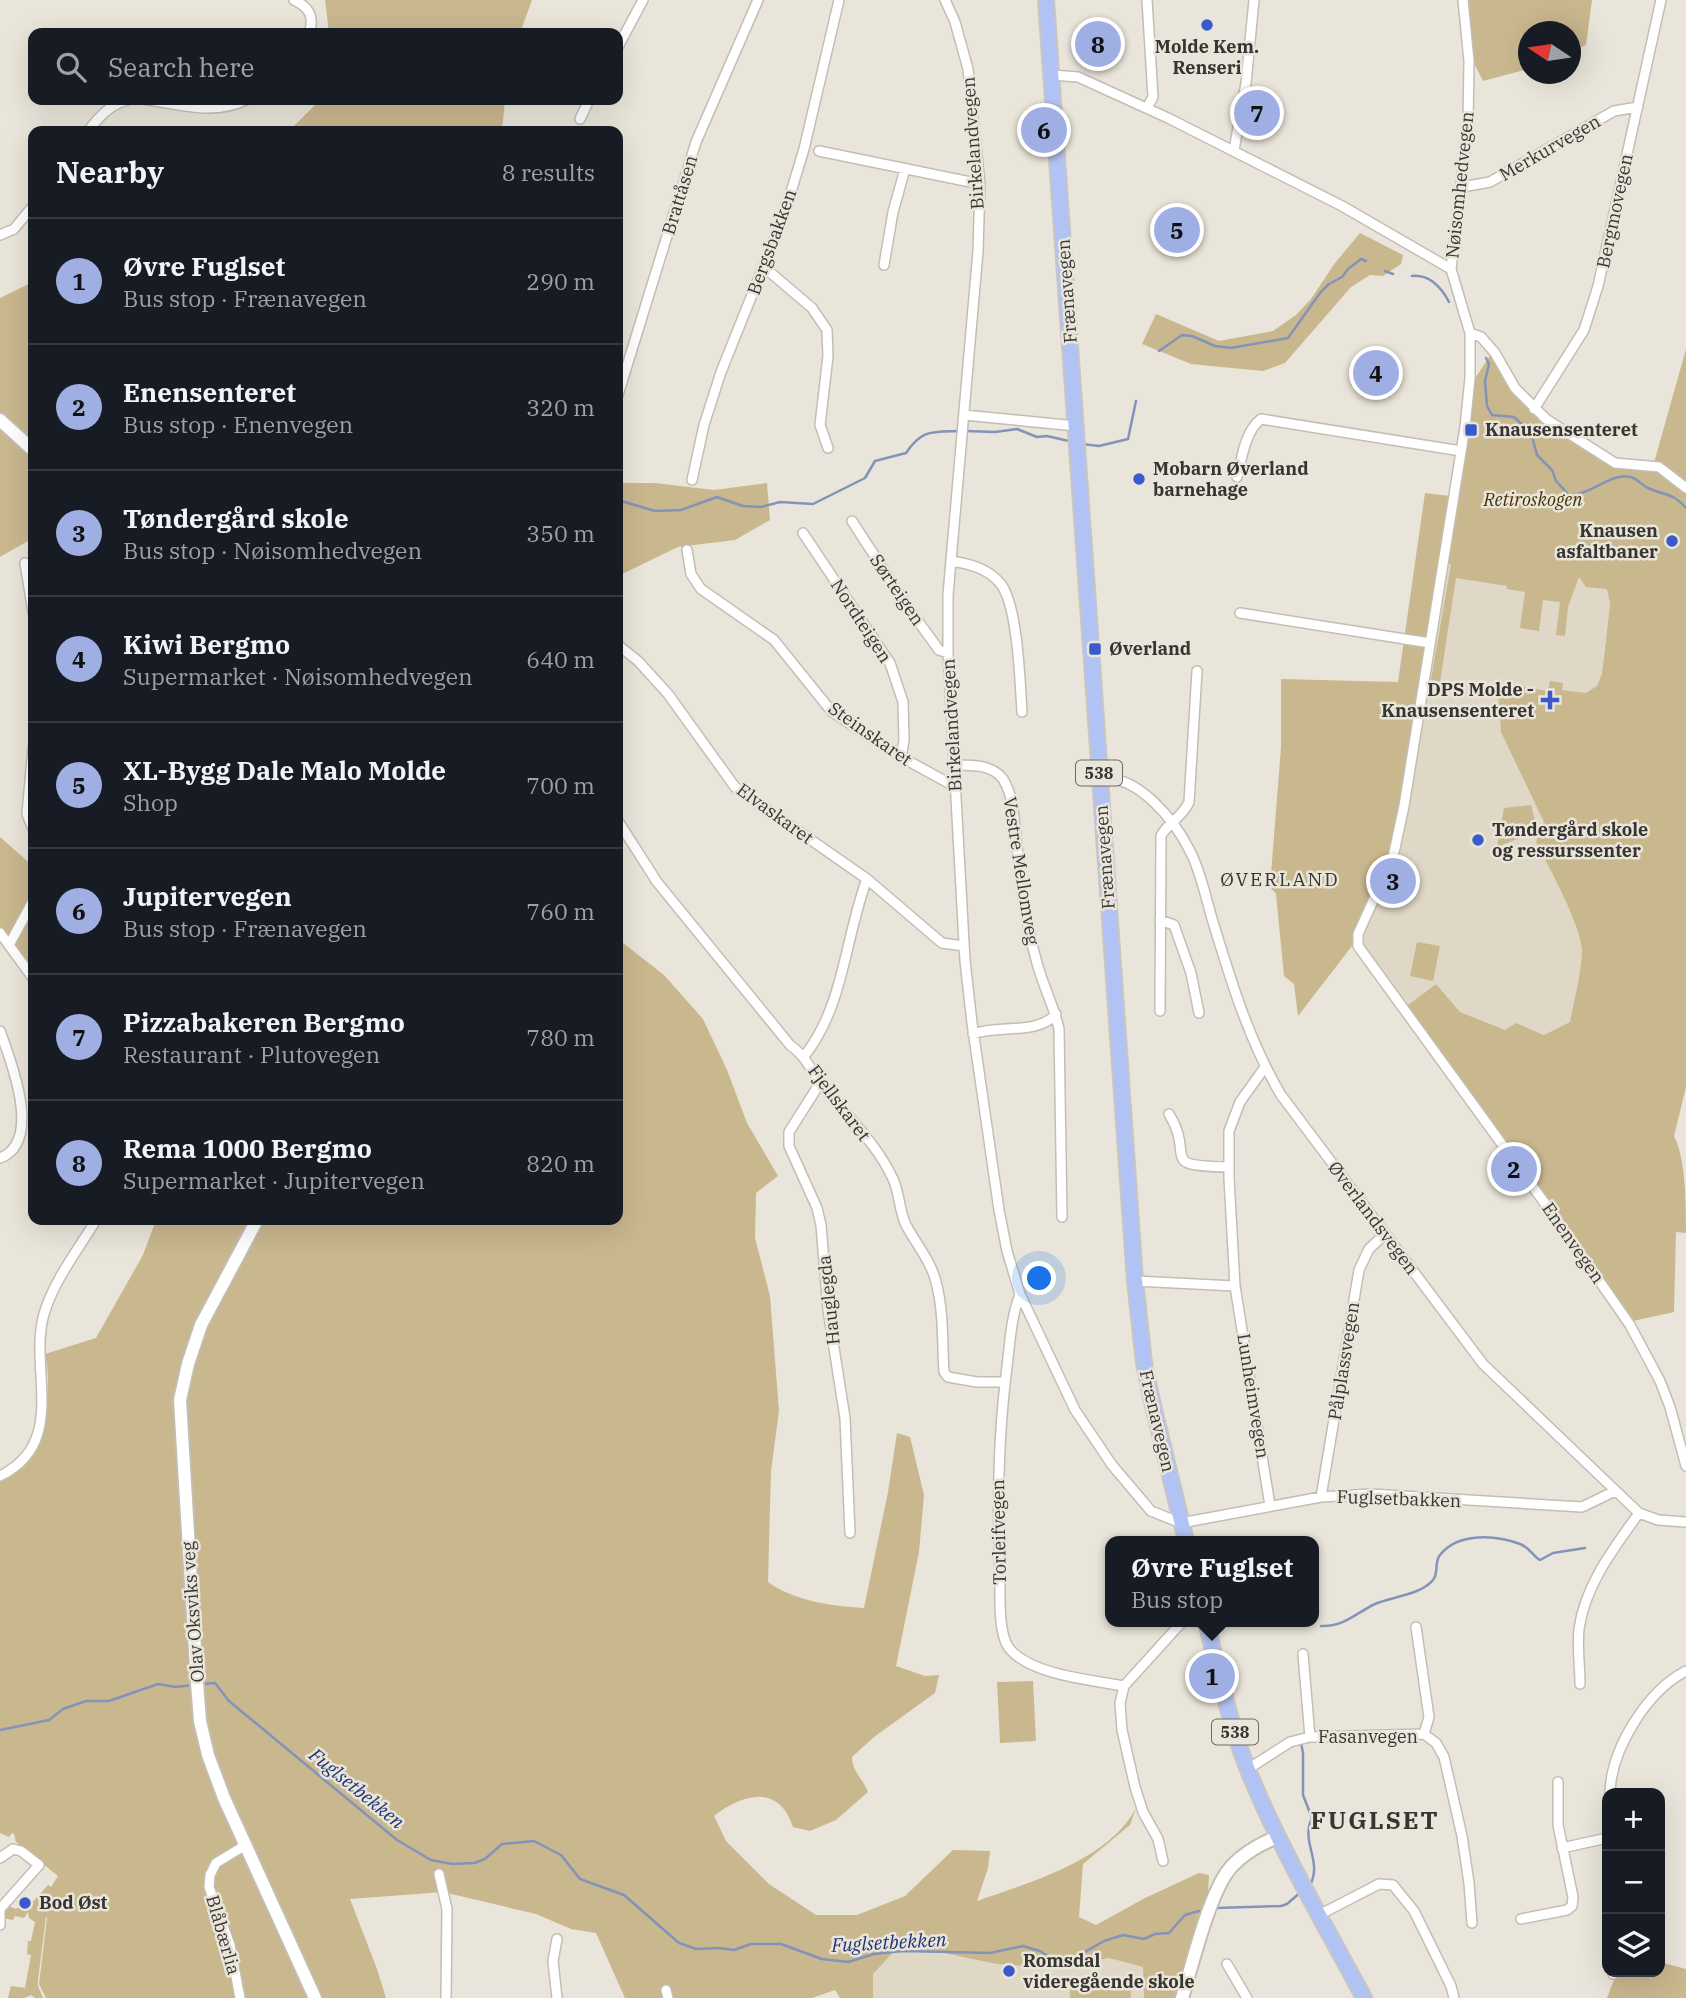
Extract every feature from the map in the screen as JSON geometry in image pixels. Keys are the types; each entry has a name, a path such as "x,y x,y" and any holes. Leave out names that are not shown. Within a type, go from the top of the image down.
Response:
{"main road":[{"name":"Frænavegen","path":"1046,0 1135,1281 1149,1386 1185,1536"},
{"name":"538","path":"1207,1627 1228,1712 1248,1769 1277,1837 1364,1998"}],"street":[{"path":"294,0 310,12 310,28"},
{"path":"623,38 643,0"},
{"name":"Brattåsen","path":"623,380 695,142 758,0"},
{"name":"Bergsbakken","path":"692,480 704,425 721,372 765,268 784,215 804,149 839,0"},
{"path":"947,4 957,0"},
{"path":"1147,0 1153,97 1147,108"},
{"path":"1234,150 1246,83 1254,0"},
{"name":"Nøisomhedvegen","path":"1358,934 1393,857 1404,806 1470,378 1470,333 1451,269 1468,124 1469,61 1463,0"},
{"name":"Bergmovegen","path":"1534,409 1584,330 1598,286 1661,0"},
{"name":"Birkelandvegen","path":"947,4 968,69 980,184 978,251 951,561 948,653 964,946 973,1034 999,1210 1007,1251 1020,1294 1075,1410 1112,1465 1150,1511 1181,1523"},
{"path":"1052,75 1078,77 1234,150 1342,206 1451,269"},
{"path":"92,126 103,113 115,105"},
{"path":"181,105 214,110 236,105"},
{"path":"580,119 587,105"},
{"name":"Merkurvegen","path":"1462,187 1490,182 1614,111 1637,107"},
{"path":"819,151 980,184"},
{"path":"884,265 893,212 905,169"},
{"path":"0,235 14,229 28,212"},
{"path":"765,268 812,308 827,330 828,356 820,425 828,448"},
{"path":"1470,333 1481,337 1495,353 1515,388 1546,419 1615,463 1659,467 1686,488"},
{"path":"964,415 1076,426"},
{"path":"0,419 28,445"},
{"path":"1237,477 1250,433 1261,419 1461,450"},
{"name":"Sørteigen","path":"852,521 883,572 939,650 948,653"},
{"name":"Nordteigen","path":"803,533 890,663 903,702 904,740 901,757"},
{"name":"Steinskaret","path":"687,550 691,575 701,589 774,640 832,712 901,757 954,786"},
{"path":"951,561 970,564 987,571 1002,585 1010,605 1022,712"},
{"path":"25,563 28,581"},
{"path":"1240,612 1430,643"},
{"name":"Elvaskaret","path":"623,649 638,661 668,694 735,787 867,879 942,943 964,946"},
{"path":"1160,1011 1161,836 1167,825 1173,823 1186,809 1190,793 1197,671"},
{"name":"Vestre Mellomveg","path":"954,765 981,766 992,770 1001,776 1012,801 1024,912 1037,965 1059,1029 1062,1217"},
{"name":"Øverlandsvegen","path":"1100,779 1117,779 1146,795 1173,823 1192,853 1227,967 1265,1067 1281,1095 1483,1364 1639,1513 1658,1520 1686,1522"},
{"name":"Fjellskaret","path":"623,829 657,882 790,1045 804,1055 820,1083 884,1164 894,1182 905,1222 936,1280 943,1319 944,1372 952,1379 1005,1382"},
{"path":"804,1055 818,1039 827,1022 855,911 867,879"},
{"path":"9,945 28,910"},
{"path":"1160,920 1174,925 1191,974 1199,1013"},
{"path":"0,933 28,971"},
{"name":"Enenvegen","path":"1358,934 1357,946 1557,1220 1630,1325 1660,1381 1686,1466"},
{"path":"973,1034 986,1029 1044,1025 1056,1014"},
{"path":"0,1031 15,1070 22,1118 18,1143 8,1156 0,1158"},
{"name":"Lunheimvegen","path":"1265,1067 1240,1102 1229,1131 1229,1167 1235,1286 1270,1506"},
{"name":"Hauglegda","path":"820,1083 789,1132 789,1146 817,1208 821,1225 828,1310 845,1418 850,1533"},
{"path":"1169,1114 1178,1134 1179,1155 1183,1162 1192,1166 1229,1167"},
{"path":"0,1476 8,1473 27,1455 40,1429 44,1398 39,1350 43,1316 53,1289 93,1225"},
{"name":"Olav Oksviks veg","path":"254,1225 201,1325 180,1400 201,1721 208,1755 244,1846 314,1998"},
{"name":"Pålplassvegen","path":"1321,1497 1359,1270 1369,1249 1385,1234"},
{"path":"1135,1281 1235,1286"},
{"name":"Torleifvegen","path":"1020,1294 1012,1316 997,1490 1000,1596 1005,1641 1010,1649 1033,1665 1124,1686"},
{"name":"Fuglsetbakken","path":"1181,1523 1321,1497 1371,1494 1582,1507 1615,1491"},
{"path":"1580,1684 1579,1633 1588,1597 1605,1562 1639,1513"},
{"path":"1163,1861 1158,1839 1143,1812 1129,1764 1120,1703 1124,1686 1177,1627"},
{"path":"1416,1627 1429,1717 1424,1734"},
{"path":"1303,1654 1310,1737"},
{"path":"1611,1788 1616,1756 1627,1731 1656,1696 1686,1671"},
{"name":"Fasanvegen","path":"1248,1769 1290,1742 1310,1737 1424,1734 1436,1743 1444,1757 1462,1836 1472,1923"},
{"path":"1521,1919 1567,1910 1572,1906 1573,1897 1558,1825 1558,1782"},
{"path":"1182,1998 1217,1889 1230,1868 1246,1853 1277,1837"},
{"path":"1562,1848 1602,1839"},
{"name":"Blåbærlia","path":"240,1998 230,1945 209,1887 209,1875 216,1863 244,1846"},
{"path":"0,1858 13,1849 39,1865 0,1909 0,1925"},
{"path":"439,1874 447,1909 446,1998"},
{"path":"1319,1915 1379,1884 1393,1885 1414,1911 1451,1986 1454,1998"},
{"path":"557,1939 553,1961 557,1998"},
{"path":"1227,1964 1247,1998"}],"shaded area":[{"name":"Tøndergård skole og ressurssenter","path":"1448,563 1580,577 1607,589 1610,604 1603,659 1625,661 1569,864 1600,1008 1544,1035 1516,1023 1505,1030 1460,1012 1436,984 1407,1006 1360,940 1397,858 1408,807"},
{"name":"Romsdal videregående skole","path":"896,1948 1050,1968 1109,1958 1143,1967 1144,1998 873,1998 872,1974"}],"green space":[{"path":"325,0 532,0 522,28 328,28"},
{"path":"1469,0 1592,0 1586,45 1581,47 1581,21 1518,21 1518,72 1483,81 1473,61"},
{"path":"315,105 505,105 502,126 294,126"},
{"path":"1360,233 1403,255 1401,264 1383,276 1370,275 1351,287 1285,363 1263,371 1191,364 1142,344 1156,314 1219,341 1273,331 1296,315 1311,299 1335,263"},
{"path":"28,284 28,541 0,557 0,298"},
{"name":"Retiroskogen","path":"1686,349 1686,1087 1674,1136 1683,1169 1686,1233 1676,1232 1674,1312 1633,1321 1407,1006 1436,984 1460,1012 1505,1030 1516,1023 1544,1035 1570,1022 1580,970 1581,942 1564,897 1536,842 1544,822 1501,732 1498,692 1518,695 1520,686 1548,691 1550,681 1563,683 1562,690 1586,693 1597,686 1602,674 1610,604 1607,589 1586,587 1579,577 1568,607 1565,636 1556,635 1560,602 1543,600 1539,631 1520,628 1525,592 1507,589 1507,586 1456,578 1440,682 1431,680 1451,564 1448,564 1408,807 1397,858 1360,940 1352,946 1298,1016 1294,984 1284,976 1276,894 1270,887 1281,747 1281,679 1398,682 1425,493 1458,497 1474,380 1491,354 1511,389 1543,423 1614,467 1652,470"},
{"path":"623,483 655,483 714,490 767,483 770,520 735,540 678,547 623,574"},
{"path":"1531,805 1536,825 1530,834 1497,847 1504,808"},
{"path":"0,837 28,862 28,965 0,934"},
{"path":"1417,942 1440,946 1433,981 1410,976"},
{"path":"623,943 664,975 703,1019 727,1070 747,1123 778,1176 756,1193 755,1238 770,1296 779,1411 771,1471 768,1582 801,1598 864,1608 897,1433 910,1437 924,1495 919,1552 896,1666 925,1676 939,1675 935,1693 874,1737 852,1757 854,1767 868,1792 836,1820 810,1831 793,1827 787,1813 779,1804 769,1798 748,1798 714,1816 726,1841 769,1884 816,1915 857,1915 905,1896 953,1850 990,1851 988,1868 977,1901 1043,1877 1087,1856 1107,1842 1136,1808 1130,1825 1083,1864 1079,1917 1096,1925 1199,1873 1209,1875 1206,1929 1181,1998 1144,1998 1143,1967 1109,1958 1050,1968 997,1964 939,1952 897,1948 873,1974 873,1998 840,1998 835,1990 812,1998 625,1998 596,1933 571,1929 536,1914 443,1892 350,1899 386,1998 46,1998 39,1984 46,1917 38,1980 38,1986 43,1998 31,1995 8,1998 11,1986 25,1988 31,1955 27,1954 28,1941 31,1941 35,1922 29,1918 28,1912 24,1918 3,1918 6,1905 16,1909 24,1904 30,1905 48,1885 51,1887 58,1876 16,1842 14,1834 9,1837 0,1833 0,1470 23,1459 38,1435 48,1394 45,1354 96,1338 143,1255 154,1225 623,1225"},
{"path":"1033,1681 1036,1741 1000,1743 997,1682"},
{"path":"1665,1963 1686,1969 1686,1998 1607,1998 1615,1977 1665,1977"},
{"path":"1130,1979 1131,1998 1070,1998 1070,1981"}],"waterway":[{"path":"1159,351 1182,335 1192,336 1215,346 1231,348 1288,338 1329,284 1342,277 1361,259 1366,261"},
{"path":"1385,271 1393,274"},
{"path":"1412,276 1430,279 1449,302"},
{"path":"1486,358 1489,364 1485,381 1487,406 1492,415 1514,417 1531,433 1537,455 1552,470 1556,481 1569,495 1623,476 1672,497 1686,508"},
{"path":"1082,444 1099,446 1128,439 1136,401"},
{"path":"966,431 995,432 1017,429 1037,437 1047,436 1073,442"},
{"path":"623,501 655,511 681,510 717,497 743,506 761,507 780,502 813,504 865,478 875,461 906,453 917,440 928,433 960,431"},
{"name":"Fuglsetbekken","path":"1321,1626 1343,1622 1375,1604 1428,1585 1435,1577 1440,1555 1457,1542 1467,1539 1489,1537 1510,1541 1523,1545 1540,1560 1553,1553 1585,1548"},
{"name":"Fuglsetbekken","path":"203,1684 215,1683 229,1701 397,1840 431,1860 452,1864 474,1863 485,1859 502,1844 534,1841 561,1855 580,1879 624,1895 679,1943 696,1949 734,1950 751,1944 781,1944 822,1959 848,1962 874,1954 903,1951 990,1953 1023,1946 1063,1962 1104,1941 1123,1935 1144,1939 1155,1934 1169,1933 1185,1915 1206,1909"},
{"name":"Fuglsetbekken","path":"0,1730 49,1720 63,1709 86,1701 109,1701 158,1684 175,1687 193,1685"},
{"name":"Fuglsetbekken","path":"1301,1743 1303,1795 1312,1818 1308,1835 1314,1868 1310,1885"},
{"name":"Fuglsetbekken","path":"1216,1908 1281,1906 1302,1891"}],"place":[{"name":"Molde Kem. Renseri","path":"1207,25"},
{"name":"Rema 1000 Bergmo","path":"1098,44"},
{"name":"Pizzabakeren Bergmo","path":"1257,113"},
{"name":"Jupitervegen","path":"1044,130"},
{"name":"XL-Bygg Dale Malo Molde","path":"1177,230"},
{"name":"Kiwi Bergmo","path":"1376,373"},
{"name":"Knausensenteret","path":"1471,430"},
{"name":"Mobarn Øverland barnehage","path":"1139,479"},
{"name":"Knausen asfaltbaner","path":"1672,541"},
{"name":"Øverland","path":"1095,649"},
{"name":"DPS Molde - Knausensenteret","path":"1550,700"},
{"name":"Tøndergård skole og ressurssenter","path":"1478,840"},
{"name":"Tøndergård skole","path":"1393,881"},
{"name":"Enensenteret","path":"1514,1169"},
{"name":"Øvre Fuglset","path":"1212,1676"},
{"name":"Bod Øst","path":"25,1903"},
{"name":"Romsdal videregående skole","path":"1009,1971"}],"district":[{"name":"ØVERLAND","path":"1280,879"},
{"name":"FUGLSET","path":"1375,1821"}]}
